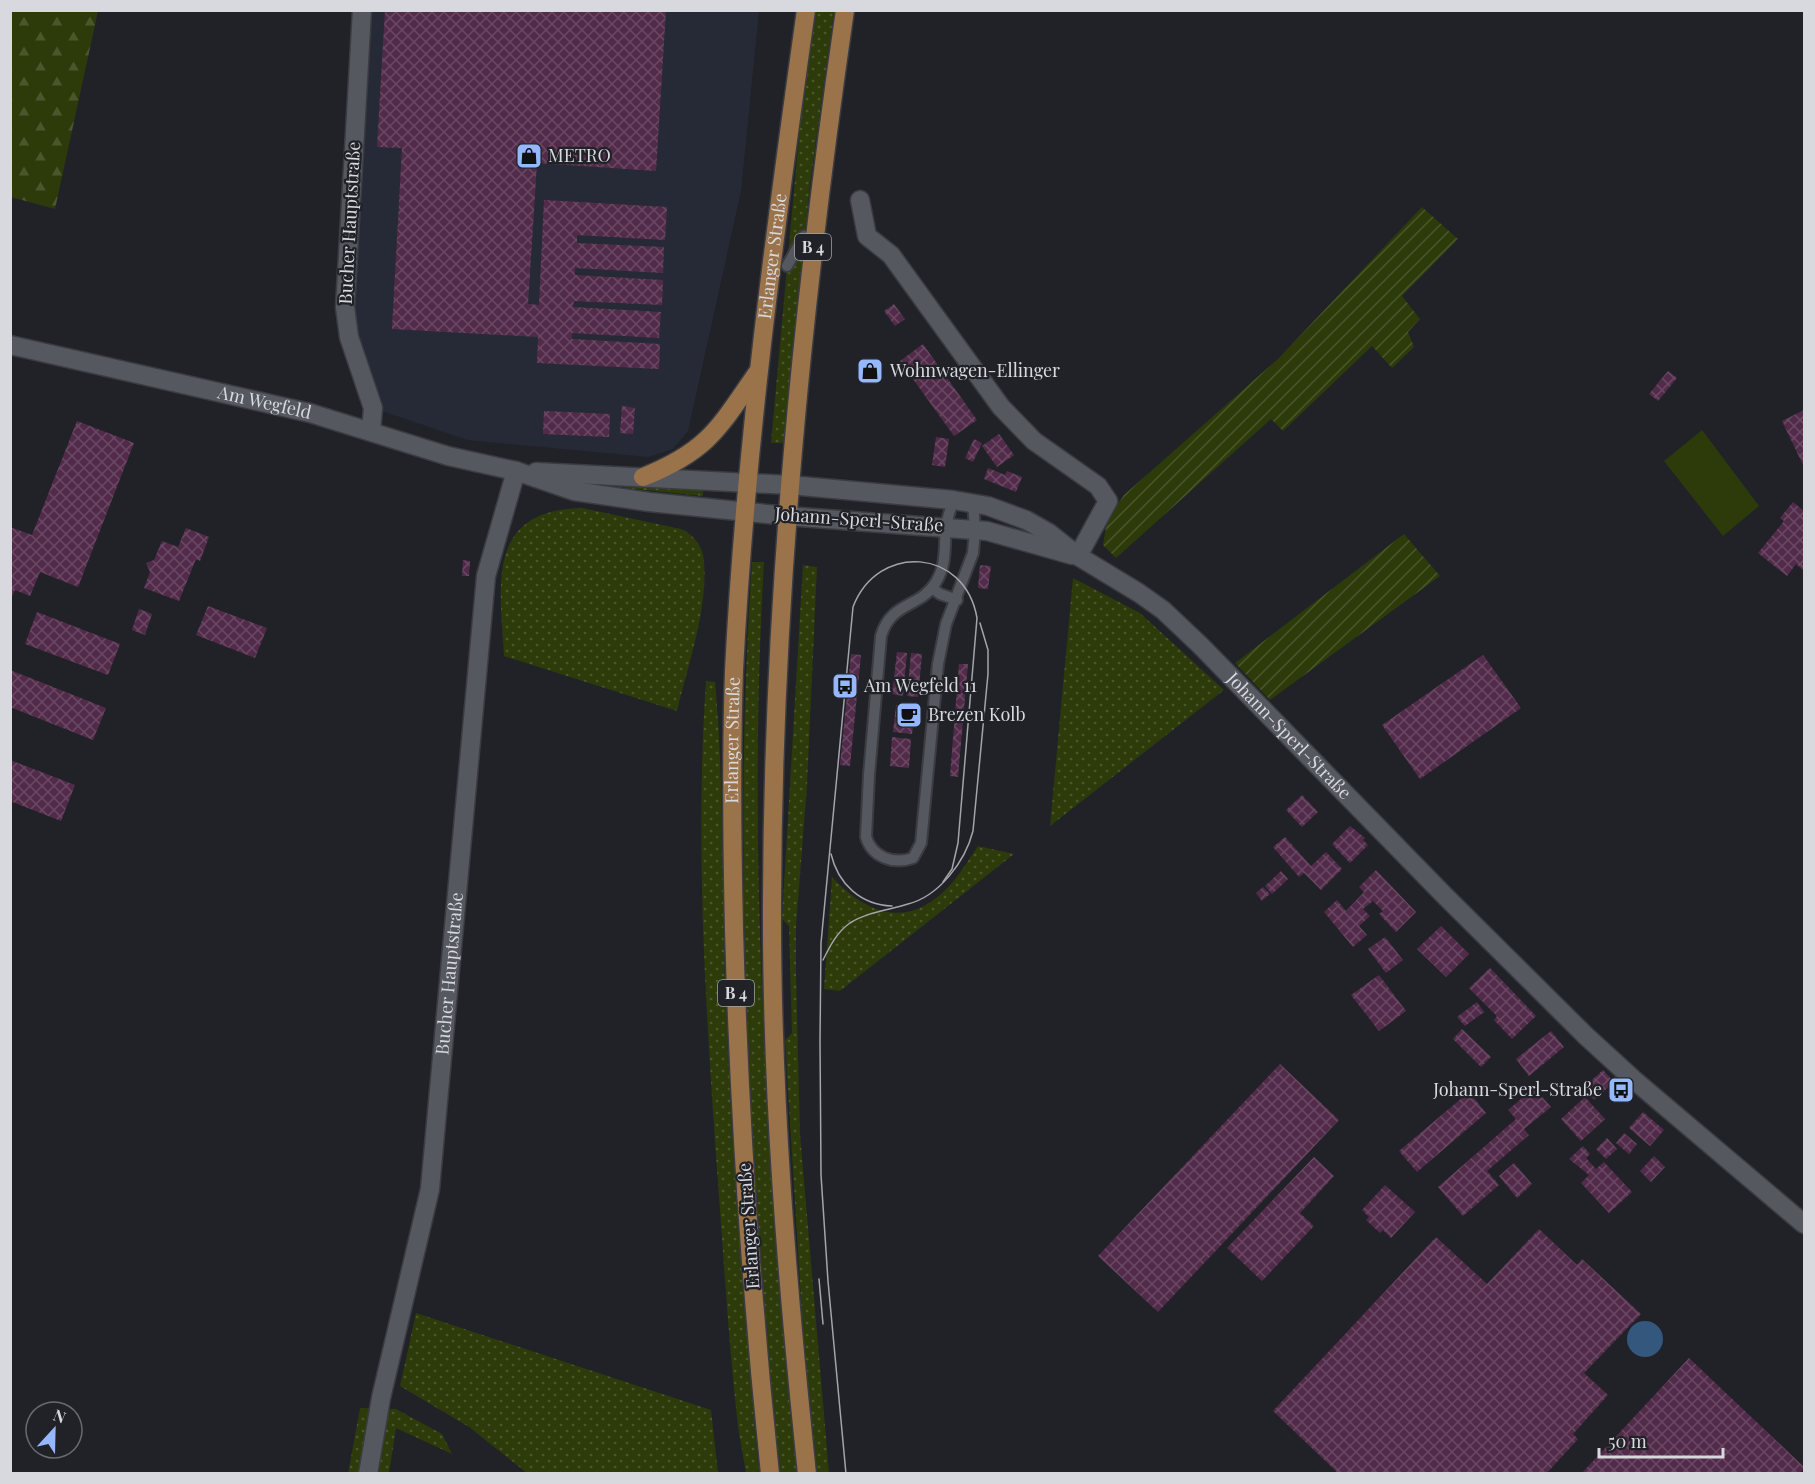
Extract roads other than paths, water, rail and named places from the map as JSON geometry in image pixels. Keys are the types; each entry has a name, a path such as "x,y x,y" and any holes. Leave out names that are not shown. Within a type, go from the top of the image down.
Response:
{"main road":[{"name":"Erlanger Straße","path":"770,1473 753,1275 736,1016 732,781 734,671 747,482 758,372 806,10"},
{"name":"Erlanger Straße","path":"807,1473 789,1281 774,1010 773,832 787,516 818,195 845,10"},
{"name":"B 4","path":"643,477 680,461 698,449 726,418 758,372"}],"street":[{"name":"Bucher Hauptstraße","path":"362,10 345,308 349,337 373,408 372,431"},
{"path":"860,200 867,237 891,255 1001,407 1034,441 1098,486 1107,501 1078,556"},
{"name":"Am Wegfeld","path":"10,345 280,406 372,431 432,451 516,471 574,491 649,502 745,511"},
{"name":"Bucher Hauptstraße","path":"368,1473 381,1398 430,1190 486,576 516,471"},
{"name":"Am Wegfeld","path":"516,471 790,485"},
{"name":"Johann-Sperl-Straße","path":"790,485 972,502 1026,520 1163,610 1586,1036 1633,1079 1804,1224"},
{"name":"Johann-Sperl-Straße","path":"745,511 787,516 946,526 1006,535 1078,556"}],"lane":[{"path":"787,266 804,236"},
{"path":"953,500 946,526 945,561 932,588 894,612 885,624 881,636 866,825 869,845 885,859 904,861 913,858 921,843 938,664 946,624 957,600 972,553 975,530 972,502"},
{"path":"932,588 940,594 957,600"}],"water":[{"path":"1645,1321 1658,1326 1663,1339 1658,1352 1645,1357 1632,1352 1627,1339 1632,1326"}],"tram line":[{"path":"846,1474 828,1281 821,1175 821,943 853,607 865,586 881,571 900,563 920,562 939,567 956,578 969,595 977,618 958,843 952,869 943,882"},
{"path":"823,960 838,935 850,923 871,914 919,900 930,894 949,876 964,854 973,831 988,674 988,650 980,623"},
{"path":"831,854 839,875 852,891 870,902 892,906"},
{"path":"819,1279 823,1324"}],"place":[{"name":"METRO","path":"529,156"},
{"name":"Wohnwagen-Ellinger","path":"870,371"},
{"name":"Am Wegfeld 11","path":"845,686"},
{"name":"Brezen Kolb","path":"909,715"},
{"name":"Johann-Sperl-Straße","path":"1621,1090"}]}
